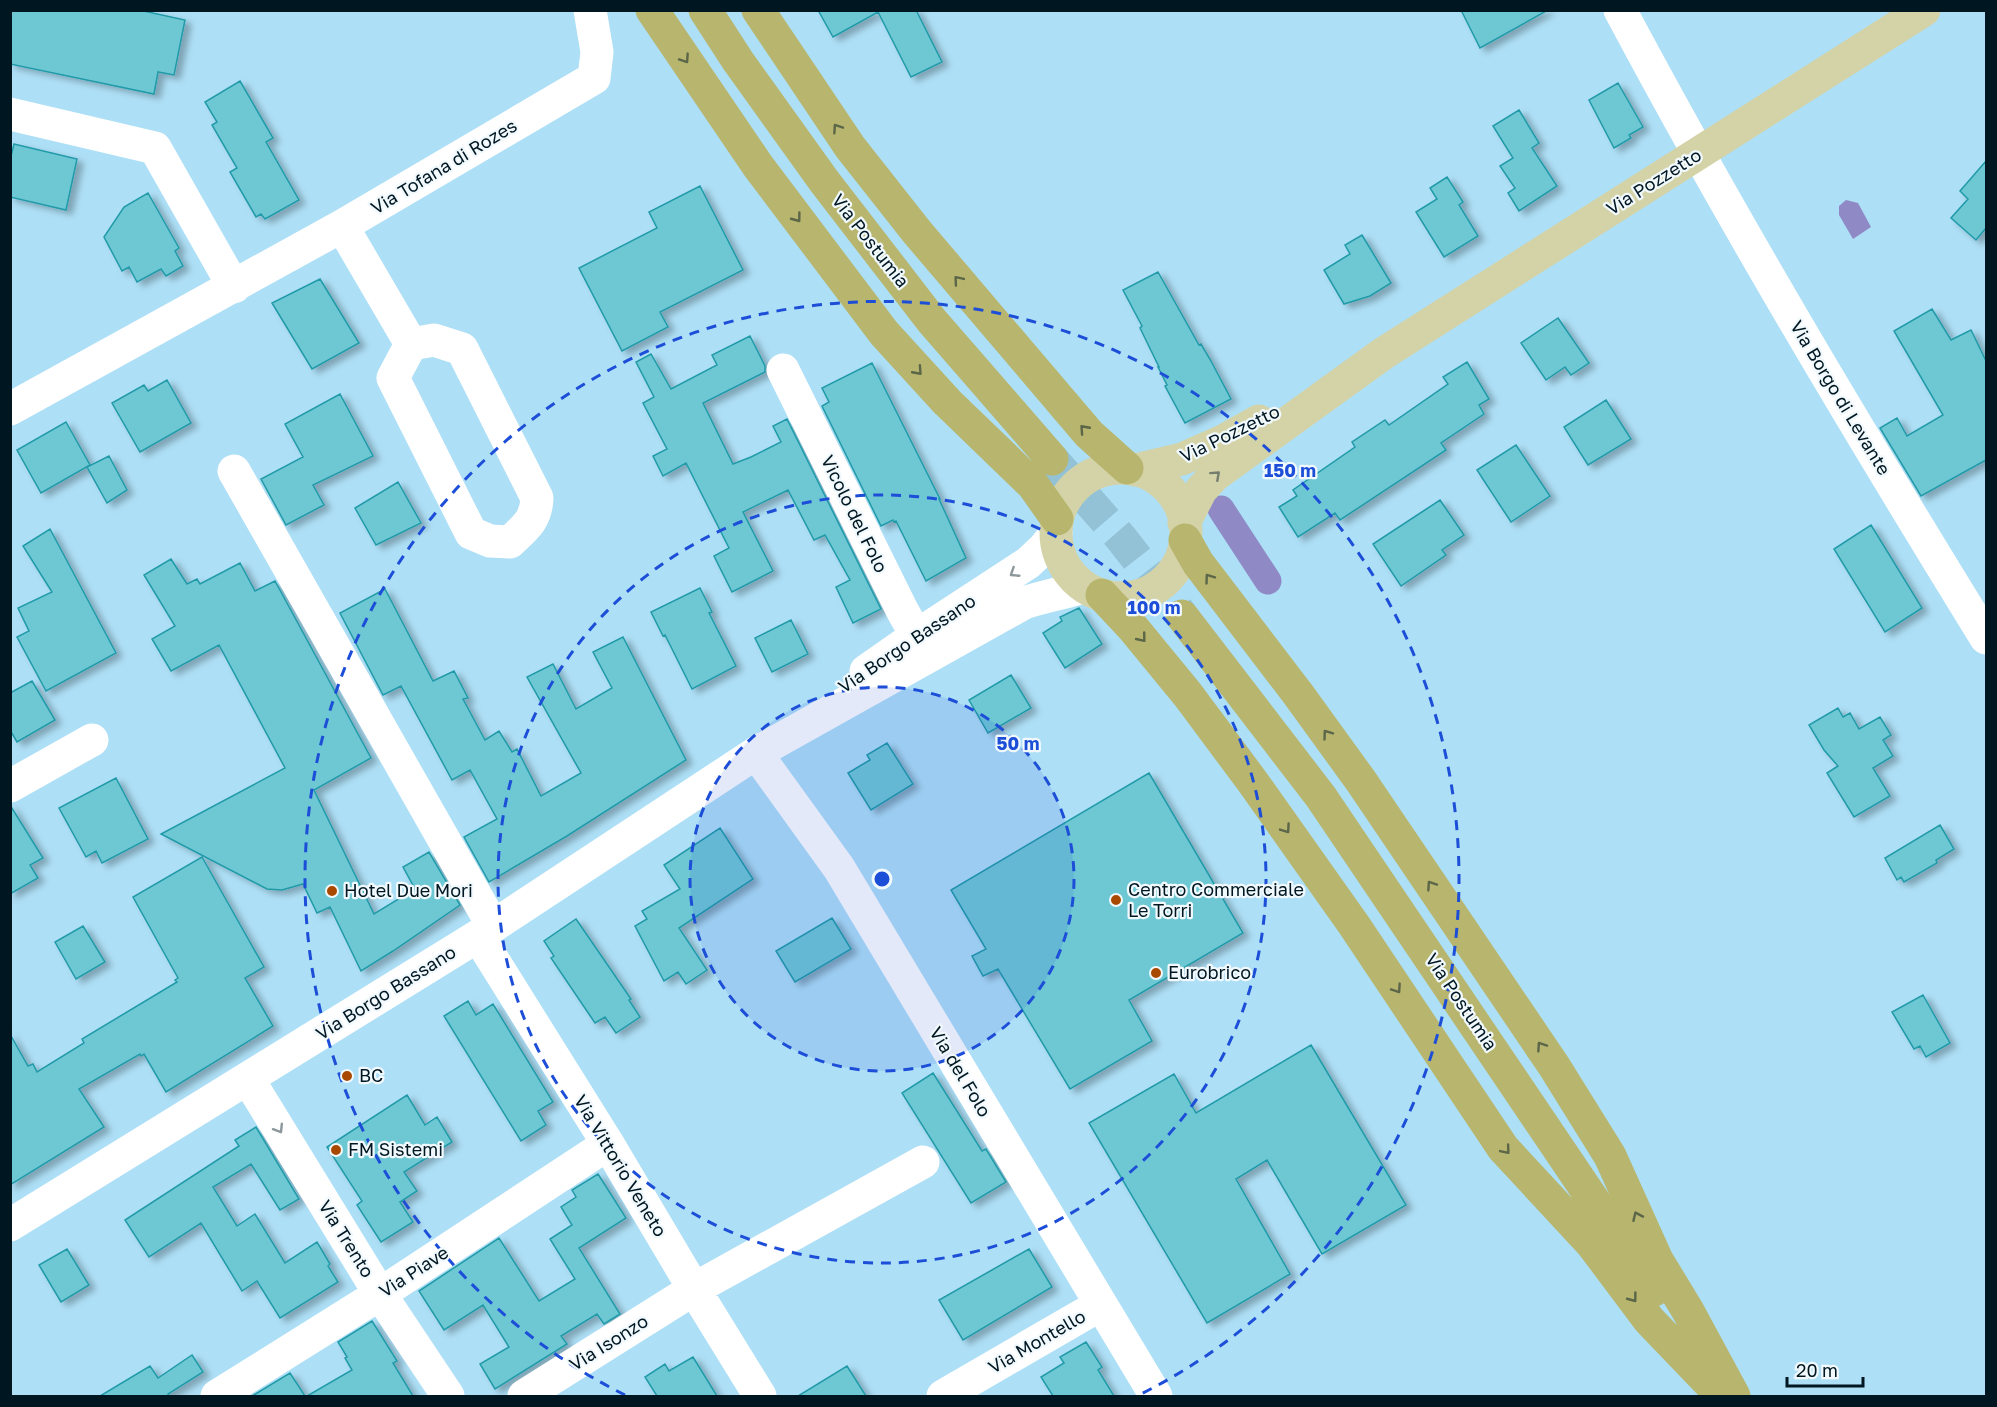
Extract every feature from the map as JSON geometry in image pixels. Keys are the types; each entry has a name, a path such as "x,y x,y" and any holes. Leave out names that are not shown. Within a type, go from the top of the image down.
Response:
{"highway":[{"path":"652,10 758,166 884,333 946,402 1033,485 1057,526"},
{"name":"Via Postumia","path":"705,10 745,70 838,199 932,321 1052,459"},
{"path":"758,10 850,147 917,232 1089,434 1131,469"},
{"path":"1185,531 1198,563 1298,693 1361,781 1554,1066 1610,1156 1657,1260 1688,1311 1734,1396"},
{"path":"1093,591 1133,628 1252,781 1354,926 1503,1148 1592,1244 1649,1320 1722,1396"},
{"name":"Via Postumia","path":"1182,616 1321,797 1576,1176 1728,1396"}],"main road":[{"name":"Via Pozzetto","path":"1185,531 1201,490 1215,475 1384,353 1924,10"},
{"name":"Via Pozzetto","path":"1131,469 1182,459 1225,440 1384,353"},
{"name":"Via Borgo Bassano","path":"1057,526 1064,501 1075,486 1090,475 1108,469 1131,469"},
{"path":"1131,469 1150,475 1168,489 1180,508 1185,531"},
{"path":"1057,526 1060,557 1070,574 1093,591"},
{"name":"Via Borgo Bassano","path":"1093,591 1121,598 1140,595 1156,587 1170,574 1180,558 1185,531"}],"street":[{"name":"Via Tofana di Rozes","path":"10,409 342,226 594,78 597,52 590,10"},
{"name":"Via Borgo di Levante","path":"1620,10 1685,132 1876,459 1986,638"},
{"path":"10,114 155,148 234,287"},
{"path":"342,226 411,344"},
{"path":"434,340 462,349 537,498 536,511 527,527 510,542 490,541 471,533 393,378 411,344 434,340"},
{"name":"Vicolo del Folo","path":"783,370 922,646"},
{"name":"Via Vittorio Veneto","path":"234,471 486,931 608,1144 760,1396"},
{"name":"Via Borgo Bassano","path":"10,1225 486,931 922,646 1028,563 1044,548 1057,526"},
{"name":"Via Borgo Bassano","path":"922,646 1024,603 1093,591"},
{"path":"10,786 92,740"},
{"name":"Via del Folo","path":"756,753 839,867 1156,1396"},
{"name":"Via Trento","path":"248,1079 380,1294 448,1396"},
{"name":"Via Piave","path":"217,1396 380,1294 608,1144"},
{"name":"Via Isonzo","path":"524,1396 694,1289 923,1162"},
{"name":"Via Montello","path":"943,1396 1100,1305"}],"shaded area":[{"path":"1846,200 1858,203 1871,227 1853,239 1839,215 1839,206"}],"building":[{"path":"10,10 139,10 185,20 174,75 158,72 154,94 10,64"},
{"path":"818,10 916,10 942,62 911,77 878,12 833,37"},
{"path":"1461,10 1548,10 1480,48"},
{"path":"240,81 273,138 266,142 299,200 265,219 261,214 256,217 230,172 237,168 212,125 217,122 205,102"},
{"path":"1618,83 1643,127 1629,135 1631,138 1614,148 1589,100"},
{"path":"1519,110 1539,143 1532,148 1557,186 1519,211 1508,193 1515,188 1500,166 1513,158 1493,126"},
{"path":"14,144 77,159 66,210 10,197 10,160"},
{"path":"1986,161 1986,228 1976,240 1951,218 1968,199 1960,191"},
{"path":"1447,177 1463,202 1459,205 1478,236 1444,257 1416,212 1437,199 1430,188"},
{"path":"700,186 743,270 660,312 668,327 622,351 579,268 657,228 649,212"},
{"path":"148,193 179,248 175,251 183,266 166,276 161,269 137,282 129,267 122,271 104,237 124,207"},
{"path":"1362,235 1391,283 1370,296 1344,304 1324,270 1350,254 1345,245"},
{"path":"1158,272 1231,399 1185,423 1165,386 1167,385 1140,328 1142,326 1123,290"},
{"path":"320,279 359,343 312,369 272,303"},
{"path":"1932,309 1951,340 1971,330 1986,361 1986,460 1921,496 1880,428 1897,418 1907,436 1943,415 1894,331"},
{"path":"1558,318 1589,363 1571,375 1565,367 1546,380 1521,343"},
{"path":"750,336 765,366 765,372 703,403 733,464 781,442 773,426 787,419 881,609 853,623 836,587 850,580 825,535 814,540 788,490 743,512 773,571 732,592 714,556 729,548 686,463 663,476 653,456 667,449 643,403 654,397 636,362 651,354 671,389 717,365 712,355"},
{"path":"1467,362 1489,399 1479,405 1484,414 1441,443 1446,450 1340,520 1335,513 1298,537 1279,507 1297,496 1293,490 1355,447 1352,442 1385,420 1389,425 1448,384 1443,377"},
{"path":"872,363 940,499 966,558 926,581 896,521 893,520 881,526 822,406 829,402 822,388"},
{"path":"167,380 191,423 140,452 112,403 144,385 148,391"},
{"path":"340,394 373,456 313,485 324,505 286,525 261,479 303,457 285,424"},
{"path":"1606,400 1631,439 1588,465 1564,427"},
{"path":"66,422 90,465 41,493 17,450"},
{"path":"1516,445 1550,496 1511,522 1477,470"},
{"path":"109,456 127,490 107,503 87,467"},
{"path":"398,482 421,523 376,545 355,508"},
{"path":"1440,500 1464,535 1442,550 1446,555 1401,586 1373,544"},
{"path":"1871,525 1922,608 1885,632 1834,549"},
{"path":"50,529 116,653 46,691 17,637 29,631 18,608 52,592 23,546"},
{"path":"171,559 187,584 197,579 200,584 240,563 255,591 275,581 371,758 314,790 374,914 415,889 403,867 429,852 460,905 361,971 330,907 317,913 303,884 282,890 267,889 161,834 285,768 219,645 171,671 152,639 175,626 144,575"},
{"path":"700,588 712,612 709,613 736,666 692,689 651,612"},
{"path":"385,589 433,681 454,671 468,698 463,699 485,740 499,731 512,752 517,749 541,796 581,773 527,677 553,664 576,709 612,688 593,652 623,637 686,760 567,836 489,882 464,837 497,819 470,770 452,780 401,686 383,695 340,613"},
{"path":"1079,608 1102,644 1065,668 1043,633 1062,621 1060,617"},
{"path":"791,620 808,654 772,672 755,638"},
{"path":"1011,675 1031,708 988,733 969,700"},
{"path":"32,681 55,720 17,742 10,730 10,693"},
{"path":"1838,708 1843,717 1850,713 1859,729 1880,717 1891,735 1883,740 1893,756 1873,768 1890,796 1854,817 1827,773 1838,766 1824,750 1809,725"},
{"path":"887,743 913,784 871,810 848,773 870,760 867,755"},
{"path":"1149,773 1243,933 1129,1000 1152,1041 1070,1089 998,969 983,976 972,956 986,949 951,890"},
{"path":"116,778 148,839 102,863 96,851 86,857 59,808"},
{"path":"10,805 43,858 30,865 38,878 10,894"},
{"path":"1940,825 1954,849 1936,860 1937,863 1904,882 1901,877 1897,880 1885,858"},
{"path":"720,828 753,879 679,928 707,970 686,984 678,972 664,981 635,926 647,919 642,911 680,889 664,865"},
{"path":"202,857 264,967 245,978 273,1026 166,1092 144,1054 141,1056 140,1054 79,1089 104,1127 10,1185 10,1034 28,1066 33,1064 37,1072 84,1043 82,1039 177,982 175,980 178,978 133,897"},
{"path":"832,918 851,949 795,982 776,951"},
{"path":"576,919 631,999 629,1000 640,1017 616,1033 605,1017 595,1023 551,958 554,956 544,941"},
{"path":"83,926 105,962 76,979 55,942"},
{"path":"1923,995 1950,1043 1926,1057 1920,1046 1914,1049 1892,1012"},
{"path":"468,1001 476,1015 493,1004 553,1102 538,1111 546,1125 521,1141 444,1016"},
{"path":"1311,1045 1406,1205 1322,1254 1267,1160 1236,1179 1290,1274 1207,1323 1089,1123 1174,1074 1196,1113"},
{"path":"933,1073 982,1151 986,1149 1006,1182 971,1203 902,1093"},
{"path":"407,1095 425,1125 437,1117 452,1142 404,1172 417,1191 400,1202 413,1222 381,1242 357,1205 362,1201 327,1147"},
{"path":"256,1127 299,1199 280,1210 251,1164 213,1187 237,1226 255,1214 285,1263 317,1242 338,1282 280,1318 257,1281 242,1291 201,1223 149,1257 125,1220 239,1146 235,1140"},
{"path":"598,1174 626,1218 579,1248 620,1314 604,1324 597,1314 561,1336 567,1344 495,1389 480,1364 509,1347 483,1305 444,1330 419,1291 499,1238 539,1301 575,1279 550,1239 572,1225 561,1207 576,1197 572,1190"},
{"path":"67,1249 89,1285 61,1302 39,1265"},
{"path":"1029,1249 1052,1287 963,1340 939,1300"},
{"path":"372,1321 397,1361 393,1363 413,1396 307,1396 352,1370 338,1342"},
{"path":"1086,1342 1102,1367 1098,1370 1114,1396 1053,1396 1041,1377 1064,1363 1060,1357"},
{"path":"192,1355 203,1372 168,1394 169,1396 100,1396 150,1366 158,1378"},
{"path":"693,1357 717,1396 657,1396 645,1377 665,1364 669,1371"},
{"path":"847,1366 866,1396 798,1396"},
{"path":"290,1373 305,1396 252,1396"}],"waterway":[{"path":"1221,509 1268,581"}],"tunnel":[{"path":"1052,459 1121,538 1182,616"}],"place":[{"name":"Hotel Due Mori","path":"332,891"},
{"name":"Centro Commerciale Le Torri","path":"1116,900"},
{"name":"Eurobrico","path":"1156,973"},
{"name":"BC","path":"347,1076"},
{"name":"FM Sistemi","path":"336,1150"}]}
